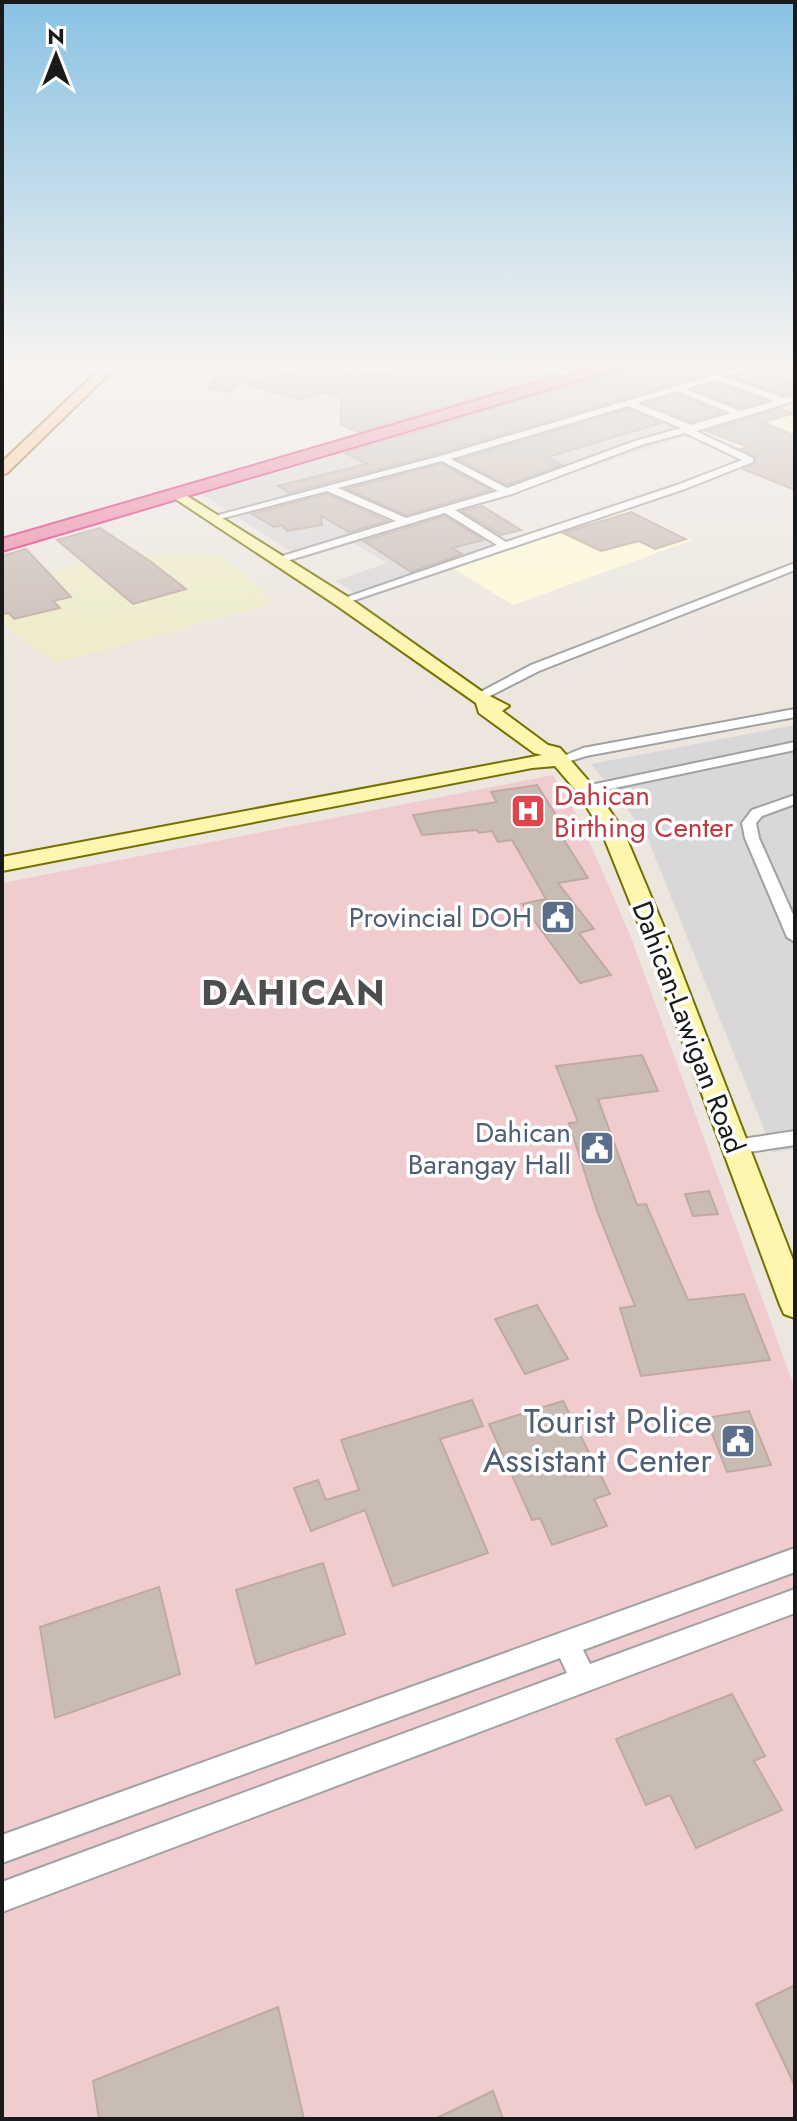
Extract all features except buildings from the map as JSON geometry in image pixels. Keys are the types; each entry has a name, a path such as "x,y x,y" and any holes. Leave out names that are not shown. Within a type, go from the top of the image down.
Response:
{"highway":[{"path":"2,545 276,464"},
{"path":"6,524 36,528 65,526"}],"main road":[{"name":"Dahican-Lawigan Road","path":"176,493 342,601 481,699 486,709 558,758 586,790 623,852 795,1305"},
{"path":"2,864 558,758"},
{"path":"2,872 537,770 558,758"}],"street":[{"path":"216,517 421,464"},
{"path":"454,464 508,492"},
{"path":"280,560 508,492 581,464"},
{"path":"342,601 681,487 740,464"},
{"path":"331,489 404,521"},
{"path":"446,509 505,546"},
{"path":"481,699 535,668 795,566"},
{"path":"558,758 795,713"},
{"path":"558,758 589,758 795,719"},
{"path":"586,790 795,746"},
{"path":"795,799 774,804 757,813 749,823 752,838 795,937"},
{"path":"735,1147 795,1138"},
{"path":"2,1849 795,1560"},
{"path":"2,1894 795,1601"},
{"path":"567,1643 583,1679"}],"shaded area":[{"path":"293,464 600,464 383,533 449,516 495,547 355,593 335,581 387,563 353,543 303,559 198,492"},
{"path":"628,509 693,540 513,605 453,568"},
{"path":"117,553 225,557 274,603 55,663 2,624 2,584"},
{"path":"795,725 795,1149 773,1152 645,832 591,764"},
{"path":"553,775 580,820 631,937 795,1389 795,2119 2,2119 2,883"}],"place":[{"name":"Dahican Birthing Center","path":"528,811"},
{"name":"Provincial DOH","path":"558,917"},
{"name":"Dahican Barangay Hall","path":"597,1148"},
{"name":"Tourist Police Assistant Center","path":"738,1441"}],"district":[{"name":"DAHICAN","path":"294,992"}]}
